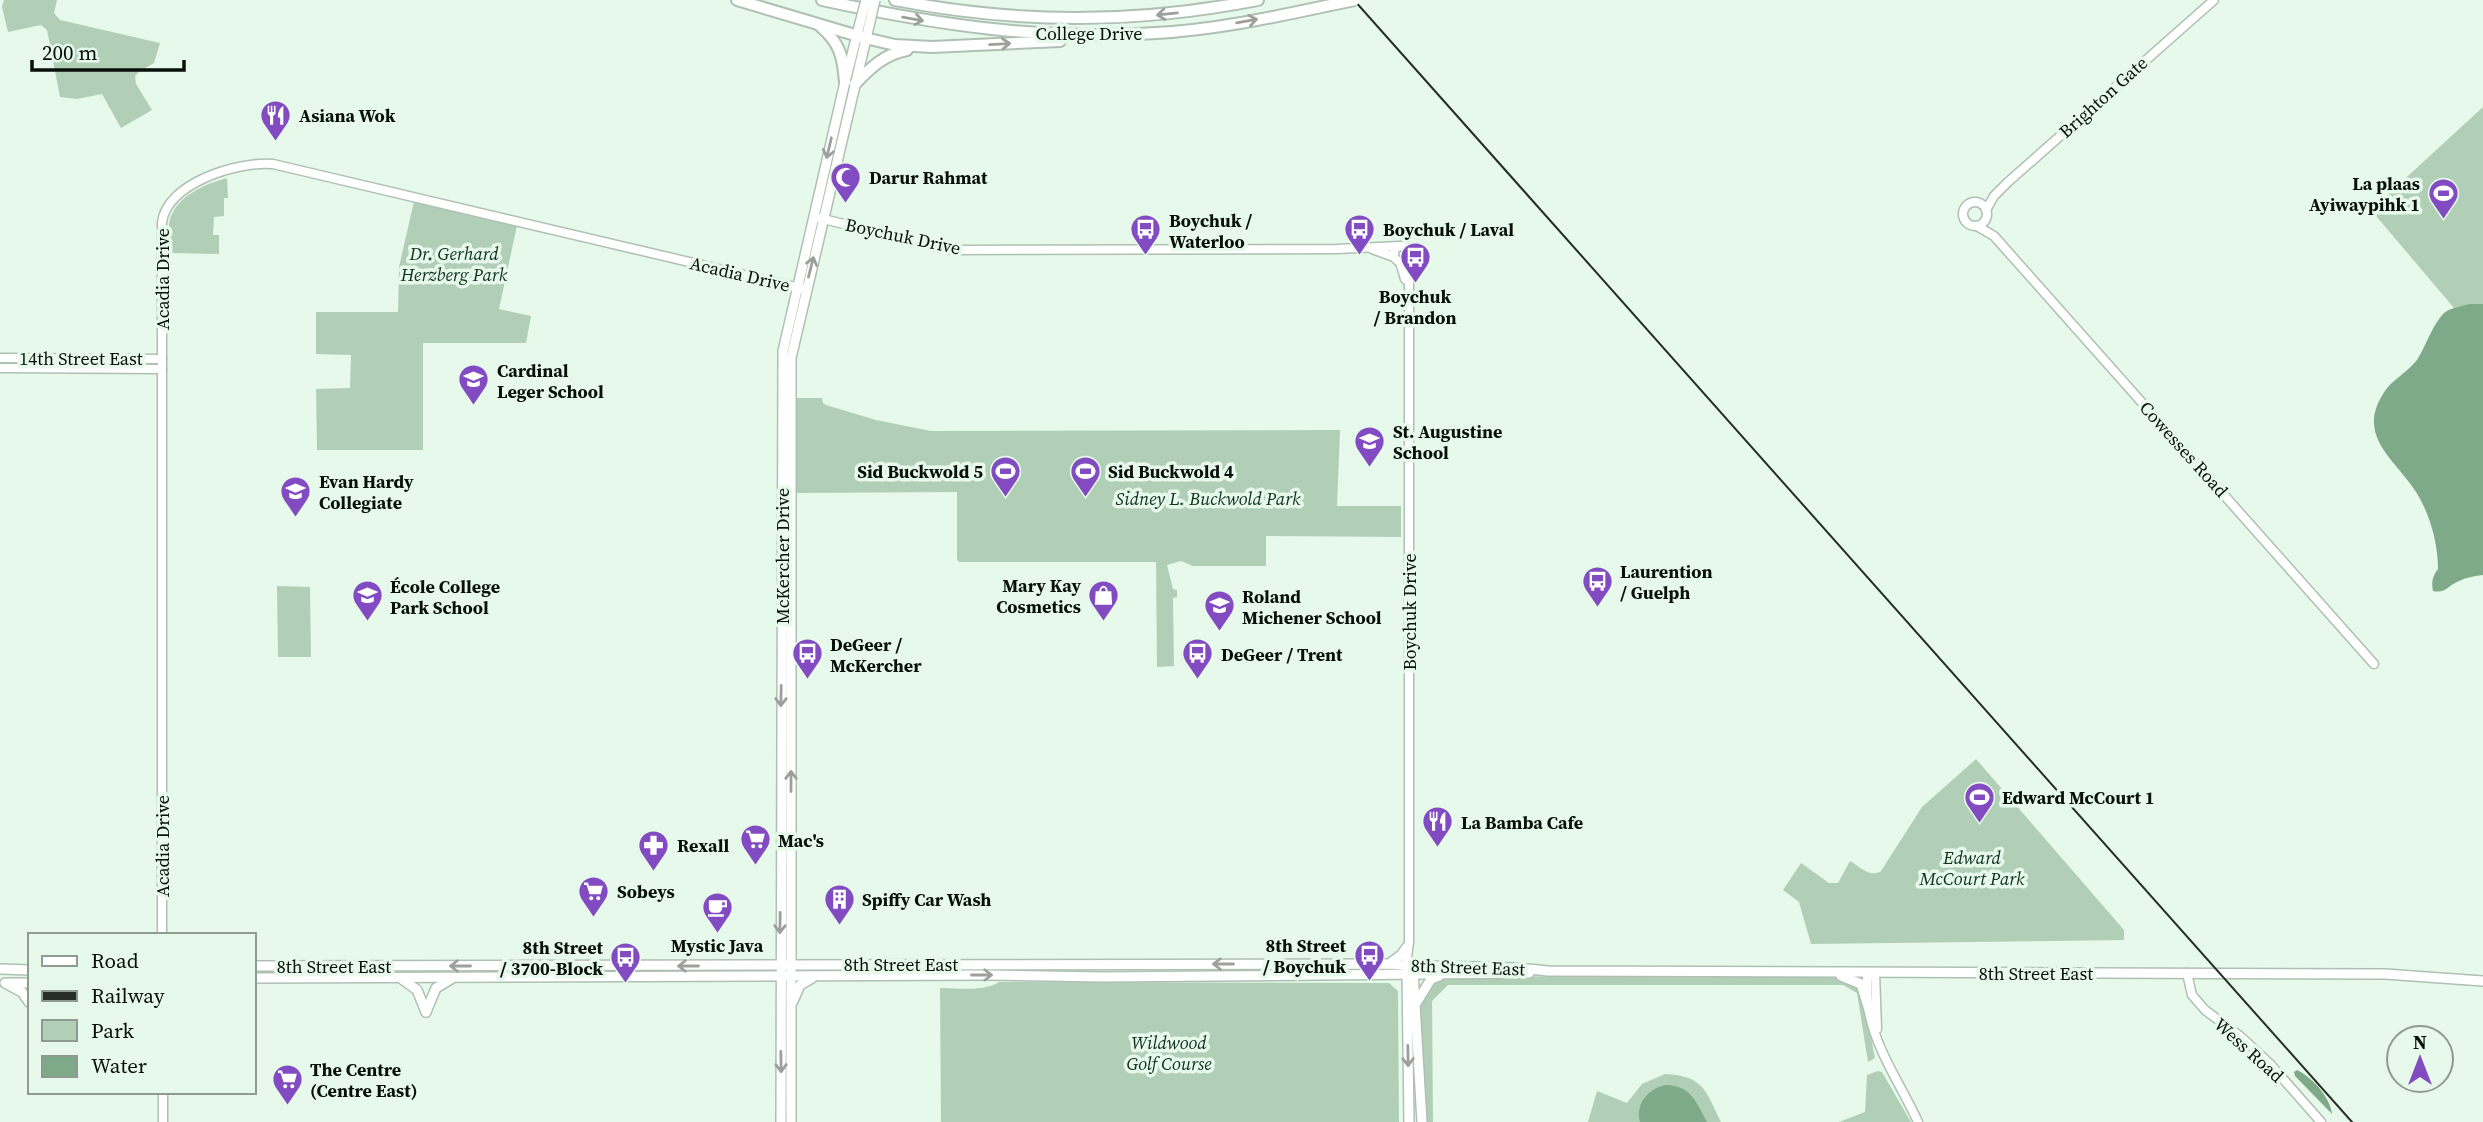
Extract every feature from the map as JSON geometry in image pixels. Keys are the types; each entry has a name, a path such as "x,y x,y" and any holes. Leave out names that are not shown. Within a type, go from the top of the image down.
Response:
{"highway":[{"path":"737,0 861,37 895,45 932,47"},
{"name":"College Drive","path":"822,0 911,19 1022,33 1155,34 1208,28 1355,0"},
{"name":"College Drive","path":"898,0 1037,19 1064,19 1165,15 1258,0"},
{"path":"817,24 836,43 850,83 878,61 896,52 932,47 1155,34"}],"main road":[{"name":"McKercher Drive","path":"865,24 866,0"},
{"name":"McKercher Drive","path":"781,1122 783,351 801,288 861,37 875,0"},
{"name":"McKercher Drive","path":"791,1122 791,358 801,288"},
{"path":"791,944 801,960 815,964"},
{"path":"1389,964 1401,955 1408,945"},
{"path":"756,966 774,956 780,947"},
{"name":"8th Street East","path":"256,966 1389,964 1444,975 1548,971 2385,974 2483,981"},
{"name":"8th Street East","path":"256,978 1103,977 1392,974 1410,970 1510,966 1548,971"},
{"path":"0,969 28,970"},
{"name":"Boychuk Drive","path":"1409,1122 1407,991 1410,970"},
{"name":"Boychuk Drive","path":"1410,970 1416,1003 1422,1122"},
{"path":"1818,973 1844,976 1856,981 1864,991 1869,1010"},
{"path":"1392,974 1407,991"},
{"path":"1416,1003 1431,979 1444,975"},
{"path":"791,1009 799,987 816,976"},
{"path":"735,977 767,983 775,989 780,1002"},
{"path":"401,978 417,990 426,1012 436,988 454,978"},
{"path":"2,983 28,983"},
{"path":"2,983 22,992 28,1001"}],"street":[{"name":"Brighton Gate","path":"1978,202 1994,196 2214,0"},
{"name":"Acadia Drive","path":"162,933 162,223 166,206 204,178 263,163 364,184 801,288"},
{"name":"Brighton Gate","path":"1986,214 1994,196"},
{"path":"1978,202 1986,214 1977,226 1966,222 1963,212 1970,203 1978,202"},
{"name":"Cowesses Road","path":"1986,214 1994,236"},
{"name":"Boychuk Drive","path":"818,217 951,250 1372,249 1400,246"},
{"name":"Cowesses Road","path":"1977,226 1994,236 2374,664"},
{"path":"1400,246 1408,249 1409,258 1406,261 1397,260 1395,250 1400,246"},
{"name":"Boychuk Drive","path":"1372,249 1397,260 1409,282"},
{"name":"Boychuk Drive","path":"1409,258 1410,970"},
{"name":"14th Street East","path":"0,358 162,359"},
{"name":"14th Street East","path":"0,368 162,369"},
{"path":"1871,973 1869,1010 1877,1039 1918,1122"},
{"path":"1871,973 1877,1039"},
{"name":"Wess Road","path":"2187,973 2192,995 2205,1010 2241,1037 2270,1064 2321,1122"},
{"path":"163,1094 163,1122"}],"green space":[{"path":"4,0 57,0 54,13 60,20 160,43 154,63 135,76 136,84 152,110 121,128 102,94 77,99 60,97 47,30 41,25 8,32 2,7"},
{"path":"2483,107 2483,304 2454,308 2371,210"},
{"path":"227,178 228,198 224,198 224,216 214,217 213,235 219,235 219,254 169,253 169,225 176,207 199,188"},
{"name":"Dr. Gerhard Herzberg Park","path":"415,197 518,221 499,309 531,316 526,343 423,343 423,450 317,450 316,389 350,388 351,355 316,354 316,312 398,312 399,267"},
{"name":"Sidney L. Buckwold Park","path":"796,398 822,398 826,405 876,420 931,431 1340,430 1337,506 1401,506 1401,537 1266,536 1266,566 1193,566 1181,561 1167,565 1173,589 1177,590 1177,597 1173,598 1174,666 1157,667 1156,562 959,562 957,492 796,493"},
{"path":"277,586 310,587 311,657 278,657"},
{"name":"Edward McCourt Park","path":"1976,759 2124,930 2124,940 1811,944 1799,902 1783,890 1801,863 1829,883 1838,883 1850,861 1869,872 1881,871 1922,807"},
{"path":"1459,977 1840,977 1854,981 1862,992 1875,1058 1868,1062 1857,993 1843,985 1448,985 1432,1001 1433,1122 1425,1122 1420,1009 1422,999 1434,982"},
{"name":"Wildwood Golf Course","path":"999,982 1389,983 1398,991 1399,1122 941,1122 940,988 978,988"},
{"path":"1882,1072 1911,1122 1839,1122 1865,1112 1867,1075"},
{"path":"1665,1074 1688,1078 1702,1087 1721,1122 1588,1122 1597,1091 1627,1103 1642,1084"}],"water":[{"path":"2469,304 2483,304 2483,575 2465,579 2437,592 2432,588 2438,559 2429,519 2416,492 2382,447 2374,423 2376,409 2383,394 2417,360 2440,318 2449,310"},
{"path":"2297,1070 2309,1077 2319,1088 2328,1101 2332,1114 2295,1076 2294,1072"},
{"path":"1665,1085 1687,1091 1707,1122 1640,1122 1639,1109 1644,1098"}],"railway":[{"path":"1354,0 2352,1122"}],"place":[{"name":"Asiana Wok","path":"276,142"},
{"name":"Darur Rahmat","path":"846,204"},
{"name":"La plaas Ayiwaypihk 1","path":"2443,220"},
{"name":"Boychuk / Laval","path":"1360,256"},
{"name":"Boychuk / Waterloo","path":"1146,257"},
{"name":"Boychuk / Brandon","path":"1415,285"},
{"name":"Cardinal Leger School","path":"474,407"},
{"name":"St. Augustine School","path":"1370,468"},
{"name":"Sid Buckwold 5","path":"1006,498"},
{"name":"Sid Buckwold 4","path":"1085,498"},
{"name":"Evan Hardy Collegiate","path":"296,518"},
{"name":"Laurention / Guelph","path":"1597,608"},
{"name":"Mary Kay Cosmetics","path":"1104,622"},
{"name":"École College Park School","path":"367,623"},
{"name":"Roland Michener School","path":"1219,633"},
{"name":"DeGeer / McKercher","path":"807,681"},
{"name":"DeGeer / Trent","path":"1198,681"},
{"name":"Edward McCourt 1","path":"1979,824"},
{"name":"La Bamba Cafe","path":"1438,849"},
{"name":"Mac's","path":"755,867"},
{"name":"Rexall","path":"654,872"},
{"name":"Sobeys","path":"594,918"},
{"name":"Spiffy Car Wash","path":"839,926"},
{"name":"Mystic Java","path":"717,934"},
{"name":"8th Street / Boychuk","path":"1369,982"},
{"name":"8th Street / 3700-Block","path":"626,984"},
{"name":"The Centre (Centre East)","path":"287,1106"}]}
